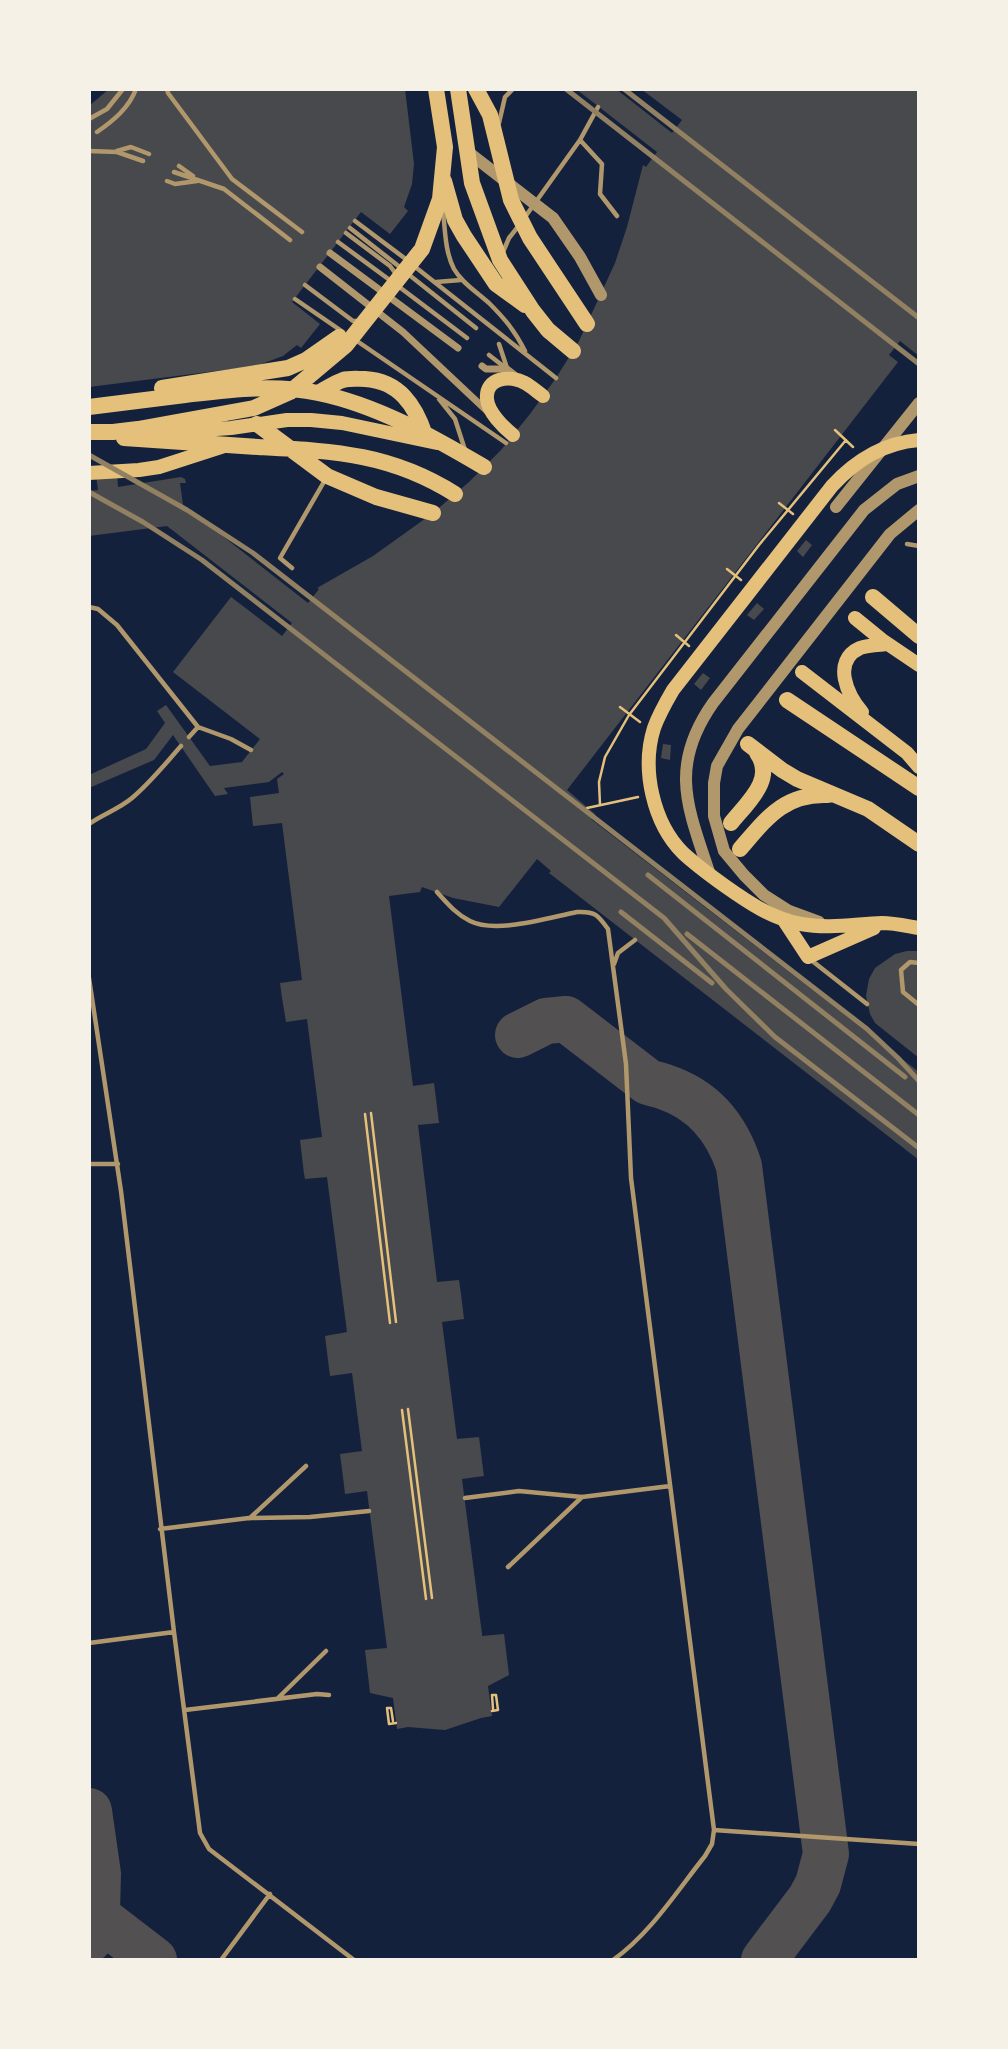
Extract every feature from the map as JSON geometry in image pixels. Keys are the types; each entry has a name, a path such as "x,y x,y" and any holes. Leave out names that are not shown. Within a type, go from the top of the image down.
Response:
{"main road":[{"path":"427,89 436,164 455,220 496,284 533,311"},
{"path":"89,435 164,425 254,408 272,402 325,365 346,345 422,249 440,199 445,147 436,89"},
{"path":"476,89 490,115"},
{"path":"485,89 511,200 530,238 587,324"},
{"path":"459,90 472,183 500,260 548,330 573,351"},
{"path":"409,248 427,214 436,164"},
{"path":"128,402 154,389 288,368 306,360 338,337"},
{"path":"507,435 487,401 488,389 495,380 507,378 523,382 543,396"},
{"path":"318,393 342,380 376,380 396,388 406,398 419,417 425,435"},
{"path":"89,407 243,388 318,393 381,414 484,467"},
{"path":"89,435 287,420 342,423 442,444"},
{"path":"257,424 327,476 376,497 433,513"},
{"path":"89,435 355,454 400,466 433,480 455,494"},
{"path":"919,440 893,444 865,457 832,486 673,690 653,731 649,766 653,794 661,821 670,837 682,852 751,905 800,924 816,926 883,923 919,927"},
{"path":"89,473 159,467 232,445"},
{"path":"873,597 919,636"},
{"path":"855,618 919,664"},
{"path":"879,732 848,692 844,675 851,655 859,649 888,644"},
{"path":"802,672 907,753 919,767"},
{"path":"787,700 915,787"},
{"path":"731,823 759,788 764,777 764,763 748,744 797,779 868,809 919,844"},
{"path":"740,849 770,816 799,797 814,794 847,800"},
{"path":"783,919 808,957 883,923"}],"street":[{"path":"468,152 553,218 580,257 601,295"},
{"path":"330,253 458,348"},
{"path":"320,267 403,332 507,435"},
{"path":"482,366 486,369 508,369 523,382"},
{"path":"836,507 919,403"},
{"path":"710,875 689,812 686,793 686,766 699,724 864,510 897,484 919,476"},
{"path":"919,510 890,534 738,729 718,766 713,799 714,816 724,851 764,895 789,911 815,921 844,927 919,927"}],"lane":[{"path":"89,119 107,109 123,89"},
{"path":"97,132 116,119 136,89"},
{"path":"167,89 167,93 232,179 302,232"},
{"path":"495,139 505,97 513,89"},
{"path":"500,260 509,238 580,140 598,107"},
{"path":"580,140 602,164 600,194 617,216"},
{"path":"117,152 131,146 149,153"},
{"path":"89,151 117,152 144,161"},
{"path":"436,164 448,250 453,267 462,280 513,328 527,355"},
{"path":"179,166 200,181"},
{"path":"174,172 224,189 290,240"},
{"path":"167,181 175,184 200,181"},
{"path":"355,221 436,282 556,379"},
{"path":"394,285 397,279 390,266 348,230 476,328"},
{"path":"338,242 467,338"},
{"path":"436,282 462,280"},
{"path":"305,285 353,321 365,320 372,314"},
{"path":"295,299 437,395 507,435"},
{"path":"499,344 508,369"},
{"path":"489,355 508,369"},
{"path":"437,395 454,419 466,457"},
{"path":"292,568 280,558 327,476"},
{"path":"907,544 919,546"},
{"path":"89,607 98,609 117,625 198,727 231,739 251,750"},
{"path":"189,737 198,727"},
{"path":"89,824 131,799 181,746"},
{"path":"437,892 456,912 472,922 487,926 502,926 588,911 598,916 608,929 614,965 626,1064 631,1178 714,1829 712,1844 705,1856 648,1927 613,1960"},
{"path":"614,965 618,953 635,940"},
{"path":"808,957 867,1004"},
{"path":"919,963 910,962 901,971 903,992 919,1005"},
{"path":"89,978 118,1164 160,1529 200,1833 209,1849 355,1960"},
{"path":"89,1164 118,1164"},
{"path":"249,1518 306,1466"},
{"path":"465,1498 519,1491 582,1497 670,1486"},
{"path":"508,1567 582,1497"},
{"path":"160,1529 249,1518 310,1517 369,1511"},
{"path":"89,1643 174,1632"},
{"path":"277,1698 326,1651"},
{"path":"185,1710 277,1698 329,1695"},
{"path":"714,1829 919,1844"},
{"path":"221,1960 270,1894"}],"path":[{"path":"835,430 865,457"},
{"path":"600,806 599,782 605,757 629,715 759,545 846,440"},
{"path":"620,707 653,731"},
{"path":"587,808 653,794"},
{"path":"371,1113 396,1322"},
{"path":"365,1114 390,1323"},
{"path":"408,1409 432,1598"},
{"path":"402,1410 426,1599"}],"building":[{"path":"109,89 405,89 414,164 412,184 404,207 408,211 390,234 361,212 292,302 320,324 301,348 297,345 283,356 256,366 89,387 89,106"},
{"path":"576,89 616,89 672,133 682,120 641,89 919,89 919,356 900,341 889,355 898,362 567,790 595,814 591,819 919,1072 919,1160 549,873 551,871 537,859 499,907 453,898 422,887 420,892 389,896 413,1086 434,1083 439,1123 418,1125 437,1282 459,1280 461,1294 464,1319 442,1322 457,1439 479,1437 484,1476 462,1479 482,1636 504,1634 509,1675 488,1686 492,1716 445,1730 408,1727 397,1729 393,1698 370,1693 365,1650 387,1648 367,1491 345,1494 340,1454 362,1451 352,1373 330,1376 325,1336 347,1332 327,1177 305,1179 304,1174 300,1140 322,1137 307,1019 286,1022 280,983 302,980 282,823 253,826 250,797 279,793 277,779 284,774 282,772 269,782 224,788 228,794 215,796 173,735 154,760 89,788 89,775 146,749 165,723 157,711 166,705 210,766 242,762 260,739 173,672 231,597 282,636 292,623 167,526 89,536 89,491 98,490 96,475 117,473 118,487 181,477 185,479 186,483 180,483 183,505 308,603 319,589 317,588 373,556 433,513 501,450 556,378 579,341 615,263 643,165 646,167 657,152"},
{"path":"806,540 812,545 803,557 797,551"},
{"path":"757,603 764,609 754,620 747,615"},
{"path":"703,673 710,678 701,690 694,684"},
{"path":"663,744 671,745 670,760 661,758"},
{"path":"919,951 919,1058 875,1023 866,996 869,979 875,968 895,954"}],"taxiway":[{"path":"518,1035 546,1021 566,1019 648,1082 679,1093 702,1108 721,1128 739,1166 826,1854 818,1884 810,1899 764,1960"},
{"path":"89,1811 98,1874 97,1912 89,1940"},
{"path":"89,1910 154,1960"}],"railway":[{"path":"566,89 919,364"},
{"path":"624,89 919,318"},
{"path":"89,455 187,510 253,553 867,1029 919,1081"},
{"path":"89,492 143,522 202,560 664,918 726,989 775,1037 919,1148"},
{"path":"648,875 905,1077"},
{"path":"621,912 712,983"},
{"path":"687,934 919,1115"}]}
